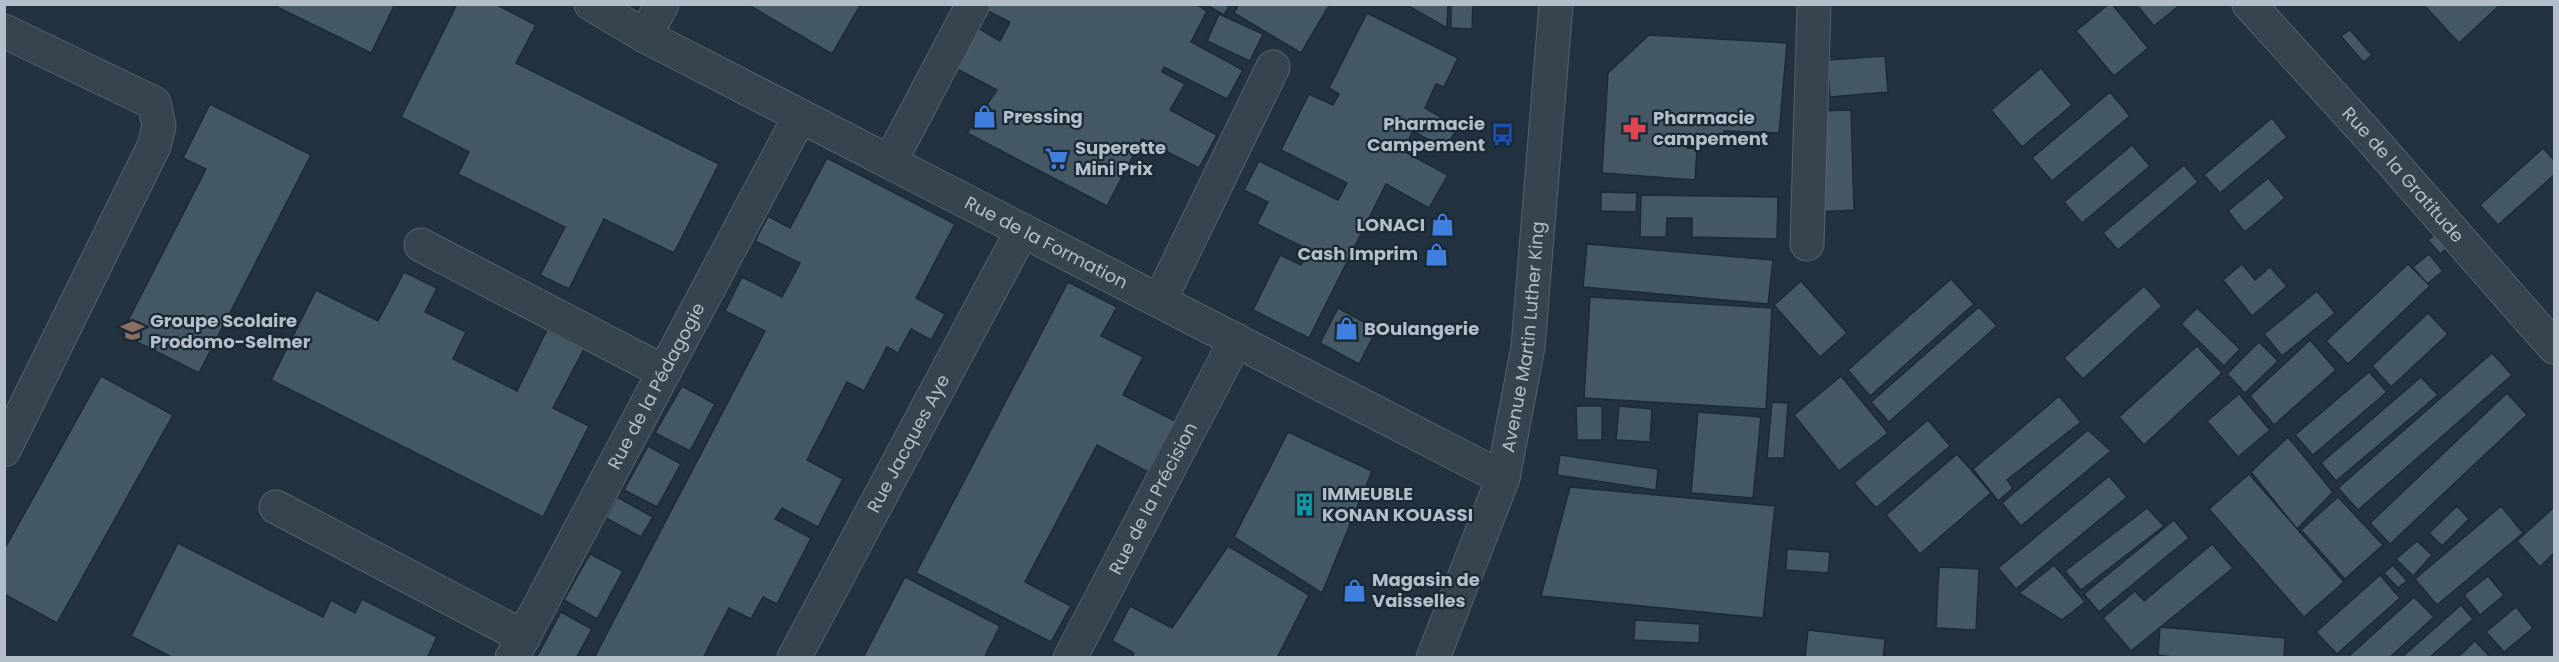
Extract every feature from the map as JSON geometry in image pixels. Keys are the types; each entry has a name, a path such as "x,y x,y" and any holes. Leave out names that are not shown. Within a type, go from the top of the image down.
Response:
{"street":[{"name":"Rue de la Formation","path":"591,4 645,36 1503,478"},
{"path":"645,36 662,4"},
{"path":"890,162 973,4"},
{"name":"Avenue Martin Luther King","path":"1433,657 1503,478 1528,347 1556,4"},
{"path":"1807,244 1814,4"},
{"name":"Rue de la Gratitude","path":"2249,4 2370,137 2554,347"},
{"path":"4,31 154,103 159,126 154,146 4,450"},
{"path":"1160,300 1273,67"},
{"name":"Rue de la Pédagogie","path":"518,647 800,116"},
{"name":"Rue Jacques Aye","path":"794,657 1022,231"},
{"path":"422,245 664,372"},
{"name":"Rue de la Précision","path":"1070,657 1236,340"},
{"path":"276,507 518,647"}],"building":[{"path":"271,4 395,4 371,53"},
{"path":"457,4 495,4 536,25 516,63 719,164 674,253 604,219 569,289 540,275 565,227 458,174 469,152 401,117"},
{"path":"747,4 861,4 832,54"},
{"path":"989,4 1196,4 1207,11 1191,42 1243,70 1227,99 1164,67 1162,72 1185,84 1170,110 1217,135 1199,168 1142,139 1107,206 967,133 997,90 957,69 978,28 1000,41 1010,22 986,10"},
{"path":"1205,4 1230,4 1224,15"},
{"path":"1239,4 1330,4 1301,53 1234,13"},
{"path":"1405,4 1448,4 1447,28"},
{"path":"1451,4 1473,4 1472,29 1451,28"},
{"path":"2109,4 2112,4 2148,48 2114,76 2076,31"},
{"path":"2136,4 2181,4 2154,26"},
{"path":"2423,4 2501,4 2459,43"},
{"path":"1367,13 1458,58 1444,87 1436,84 1425,108 1458,127 1445,149 1413,131 1403,151 1448,175 1429,208 1386,184 1309,338 1253,310 1280,255 1301,265 1309,250 1257,224 1268,202 1244,190 1259,161 1338,200 1347,183 1281,150 1309,94 1333,105 1339,94 1329,88"},
{"path":"1219,14 1263,34 1250,61 1207,41"},
{"path":"2350,30 2372,55 2363,62 2341,36"},
{"path":"1649,35 1787,43 1779,133 1724,131 1723,142 1688,142 1687,148 1697,149 1695,180 1602,173 1608,73"},
{"path":"1885,56 1888,92 1830,97 1827,60"},
{"path":"2041,68 2072,105 2022,147 1991,110"},
{"path":"2110,92 2130,116 2052,181 2032,158"},
{"path":"210,104 311,155 199,373 121,334 206,169 183,158"},
{"path":"1851,110 1854,210 1818,212 1814,111"},
{"path":"2272,118 2287,137 2220,193 2204,175"},
{"path":"2132,145 2150,166 2082,223 2064,202"},
{"path":"2543,148 2554,160 2554,175 2498,225 2480,205"},
{"path":"827,158 955,224 916,298 945,314 931,340 911,329 898,353 887,347 864,391 847,382 807,460 843,479 818,527 782,508 775,519 811,538 777,604 763,597 751,619 729,608 703,658 594,658 765,331 725,311 742,277 782,297 800,263 755,241 768,216 790,228"},
{"path":"2184,165 2198,182 2118,250 2103,233"},
{"path":"2268,178 2285,198 2245,232 2228,211"},
{"path":"1601,192 1637,193 1636,212 1601,211"},
{"path":"1641,195 1778,197 1777,239 1692,237 1692,218 1667,218 1666,237 1640,237"},
{"path":"2437,233 2449,247 2440,254 2428,240"},
{"path":"1587,244 1773,260 1768,304 1583,287"},
{"path":"2429,254 2443,271 2427,284 2413,267"},
{"path":"2242,264 2255,280 2270,267 2287,286 2252,316 2223,280"},
{"path":"2408,264 2430,286 2348,364 2326,341"},
{"path":"404,272 437,288 425,312 466,332 453,359 517,391 547,330 584,349 553,408 589,426 543,517 271,380 316,290 378,321"},
{"path":"1951,279 1974,304 1870,396 1848,370"},
{"path":"1801,281 1847,333 1820,357 1774,305"},
{"path":"1068,282 1117,307 1101,336 1143,357 1123,395 1175,421 1148,472 1097,445 1025,582 1071,606 1051,642 916,573"},
{"path":"2144,286 2162,306 2083,379 2064,358"},
{"path":"2317,291 2335,313 2282,356 2264,334"},
{"path":"1590,297 1772,308 1766,409 1584,398"},
{"path":"1979,307 1997,326 1889,422 1871,402"},
{"path":"1338,308 1377,329 1359,364 1320,343"},
{"path":"2197,308 2240,349 2224,366 2181,324"},
{"path":"2428,313 2448,334 2391,387 2372,366"},
{"path":"2310,340 2336,370 2274,425 2250,396"},
{"path":"2259,342 2278,361 2245,393 2227,374"},
{"path":"2197,346 2222,373 2144,445 2119,417"},
{"path":"2492,353 2512,375 2358,510 2338,488"},
{"path":"2369,372 2387,392 2313,455 2295,435"},
{"path":"101,376 173,415 57,623 4,594 4,550"},
{"path":"1841,376 1888,433 1839,471 1794,415"},
{"path":"2421,377 2438,395 2336,481 2321,463"},
{"path":"682,386 715,404 690,451 655,433"},
{"path":"2507,393 2527,415 2390,544 2370,523"},
{"path":"2239,394 2270,430 2238,457 2207,421"},
{"path":"2059,396 2081,422 2007,480 2013,488 1998,501 1973,469"},
{"path":"1772,402 1788,403 1784,458 1767,458"},
{"path":"1576,406 1602,406 1602,440 1577,440"},
{"path":"1619,406 1652,409 1650,442 1616,440"},
{"path":"1698,412 1761,417 1753,498 1691,493"},
{"path":"1928,420 1950,446 1876,508 1854,483"},
{"path":"2088,430 2111,451 2021,526 2002,503"},
{"name":"IMMEUBLE KONAN KOUASSI","path":"1288,432 1372,471 1322,593 1234,537"},
{"path":"2288,437 2333,492 2297,529 2251,472"},
{"path":"648,446 681,464 657,507 624,490"},
{"path":"1957,454 1991,493 1920,554 1886,515"},
{"path":"1560,455 1658,469 1656,490 1557,475"},
{"path":"2249,474 2344,582 2304,617 2209,509"},
{"path":"2109,476 2127,497 2016,589 1998,568"},
{"path":"1570,487 1775,506 1763,618 1541,596"},
{"path":"617,497 653,517 641,537 606,518"},
{"path":"2338,497 2383,545 2345,579 2301,530"},
{"path":"2457,506 2469,519 2442,546 2429,533"},
{"path":"2501,506 2523,533 2437,605 2415,579"},
{"path":"2554,507 2554,553 2540,567 2517,541"},
{"path":"2147,508 2164,526 2081,590 2065,571"},
{"path":"2174,520 2189,538 2099,612 2084,594"},
{"path":"2417,541 2432,555 2413,576 2396,559"},
{"path":"178,543 323,617 331,600 355,613 362,599 437,637 427,658 173,658 131,636"},
{"path":"2212,544 2233,568 2131,651 2103,618 2135,591 2144,601"},
{"path":"1228,546 1309,595 1277,658 1132,658 1134,653 1112,641 1130,606 1172,628"},
{"path":"1787,549 1830,552 1828,573 1786,570"},
{"path":"590,554 623,571 597,619 564,600"},
{"path":"2054,565 2085,602 2062,620 2019,593"},
{"path":"2393,565 2407,581 2398,588 2384,573"},
{"path":"1939,567 1979,569 1976,630 1936,628"},
{"path":"2380,575 2400,598 2337,654 2316,632"},
{"path":"2488,576 2504,595 2480,615 2464,595"},
{"path":"905,577 1000,626 984,658 863,658"},
{"path":"2414,597 2434,617 2389,658 2347,658"},
{"path":"2461,605 2473,619 2429,658 2401,658"},
{"path":"2516,607 2533,628 2504,652 2486,632"},
{"path":"561,612 592,629 576,658 536,658"},
{"path":"1635,620 1700,624 1699,643 1634,640"},
{"path":"2160,627 2285,638 2284,658 2180,658 2158,655"},
{"path":"1808,630 1885,639 1883,658 1805,658"},
{"path":"2475,641 2491,658 2457,658"}],"place":[{"name":"Pressing","path":"985,117"},
{"name":"Pharmacie campement","path":"1635,128"},
{"name":"Pharmacie Campement","path":"1503,134"},
{"name":"Superette Mini Prix","path":"1057,158"},
{"name":"LONACI","path":"1443,225"},
{"name":"Cash Imprim","path":"1436,254"},
{"name":"BOulangerie","path":"1346,329"},
{"name":"Groupe Scolaire Prodomo-Selmer","path":"132,331"},
{"name":"IMMEUBLE KONAN KOUASSI","path":"1304,504"},
{"name":"Magasin de Vaisselles","path":"1354,590"}]}
